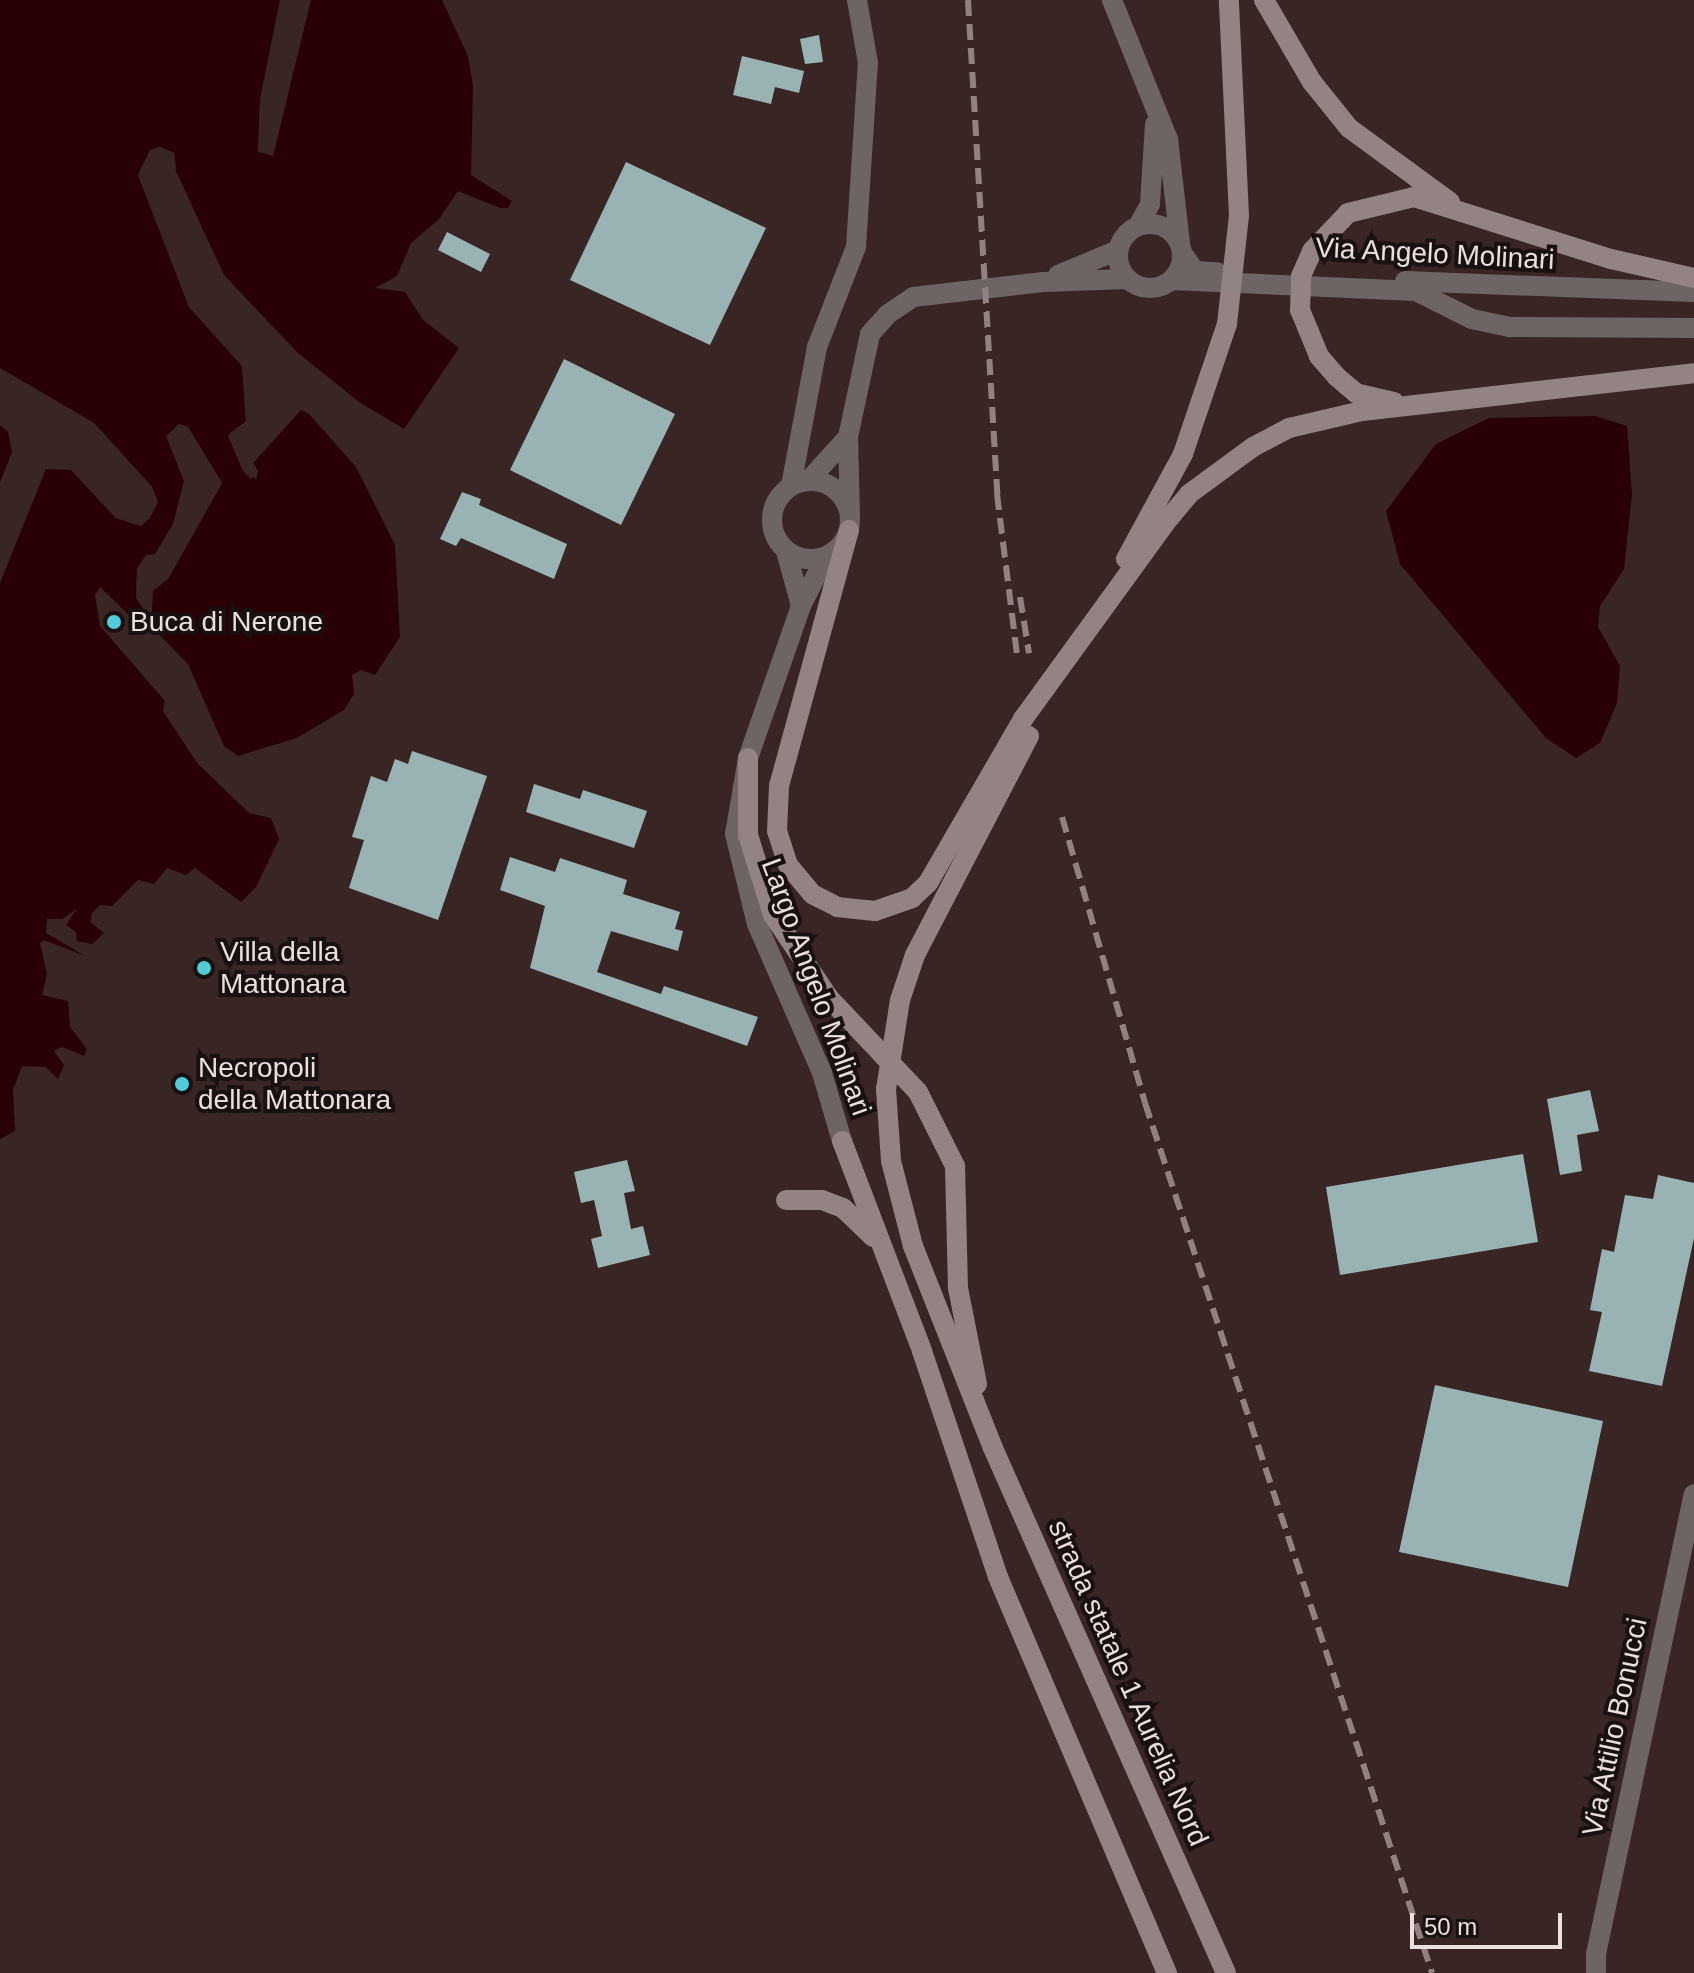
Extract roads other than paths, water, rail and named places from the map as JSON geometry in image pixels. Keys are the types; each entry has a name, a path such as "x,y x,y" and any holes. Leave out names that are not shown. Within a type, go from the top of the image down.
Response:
{"main road":[{"path":"850,522 777,802 779,844 788,865 825,902 875,911 912,898 928,883 1023,719 1090,626 1183,454 1212,376 1236,266 1237,132 1229,0"},
{"path":"1264,0 1312,82 1349,128 1459,209"},
{"path":"1421,404 1356,393 1337,377 1307,333 1300,310 1301,276 1320,240 1348,213 1414,197 1586,252 1694,278"},
{"path":"1090,626 1189,494 1253,447 1289,428 1421,404 1694,373"},
{"path":"980,1416 913,1246 891,1161 886,1089 890,1046 915,955 1076,648"},
{"path":"748,758 748,835 773,915 829,998 923,1098 955,1166 958,1288 980,1416"},
{"path":"842,1141 876,1239 922,1351 998,1577 1167,1973"},
{"path":"786,1200 822,1200 843,1208 876,1239"},
{"name":"strada statale 1 Aurelia Nord","path":"980,1416 1226,1973"}],"street":[{"path":"800,484 817,347 856,247 868,63 857,0"},
{"path":"848,437 800,484 781,494 771,517 777,541 798,558 825,558 844,541 850,522 848,437 870,334 888,314 913,297 1043,282 1127,279 1154,288 1172,280 1181,248 1168,139 1112,0"},
{"path":"1043,282 1118,250 1138,226 1150,204 1154,174 1150,97"},
{"path":"1138,226 1157,224 1181,248"},
{"name":"Via Angelo Molinari","path":"1181,248 1195,271 1694,292"},
{"path":"1118,250 1127,279"},
{"name":"Via Angelo Molinari","path":"1172,280 1416,291 1472,319 1510,327 1694,328"},
{"path":"800,484 839,493 850,522"},
{"path":"786,551 801,606"},
{"name":"Largo Angelo Molinari","path":"825,558 801,606 748,758 735,834 743,882 822,1073 842,1141"},
{"name":"Via Attilio Bonucci","path":"1596,1973 1596,1954 1694,1494"}],"railway":[{"path":"968,0 997,494 1017,654"},
{"path":"1020,597 1029,653"},
{"path":"1062,817 1145,1103 1432,1973"}],"place":[{"name":"Buca di Nerone","path":"114,622"},
{"name":"Villa della Mattonara","path":"204,968"},
{"name":"Necropoli della Mattonara","path":"182,1084"}]}
